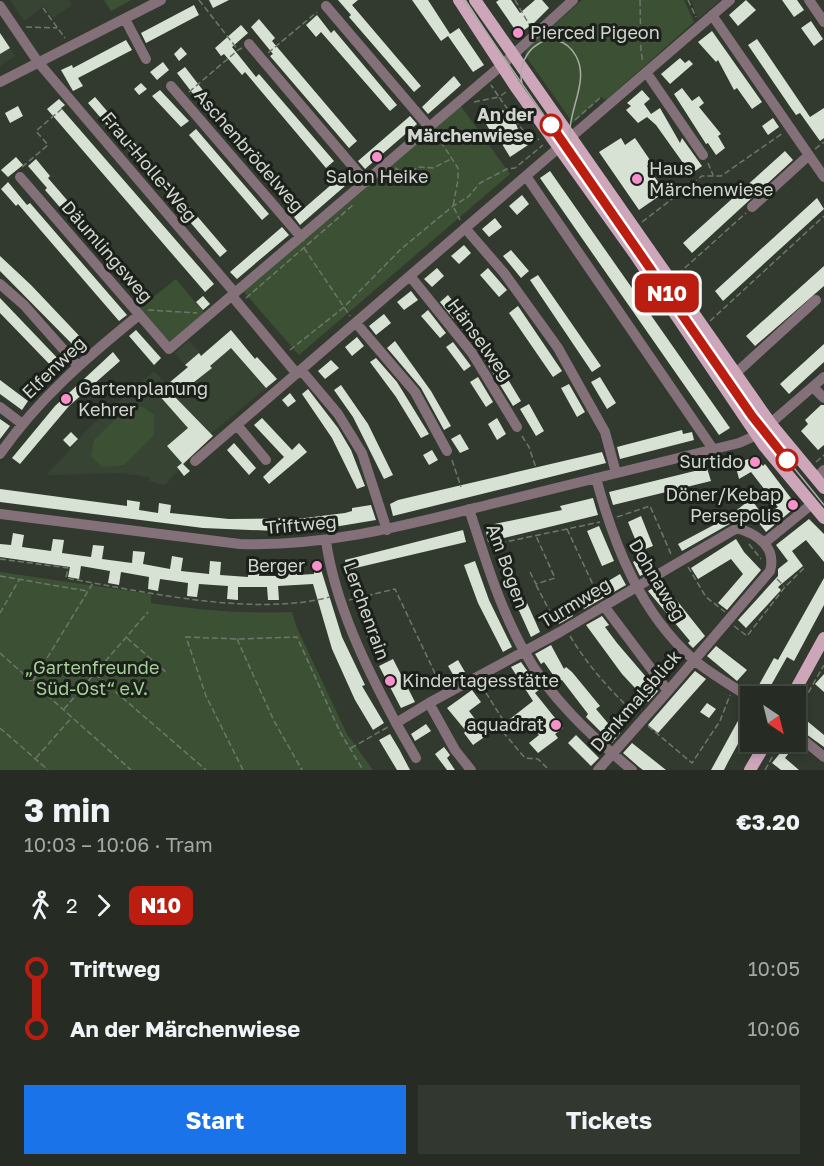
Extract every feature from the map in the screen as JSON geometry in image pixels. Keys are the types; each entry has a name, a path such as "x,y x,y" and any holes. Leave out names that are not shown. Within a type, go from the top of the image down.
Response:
{"main road":[{"path":"459,0 550,142 621,235 757,435 824,518"},
{"path":"475,0 771,424 821,479"},
{"path":"798,686 823,643"},
{"path":"750,770 761,752"}],"street":[{"path":"0,82 161,0"},
{"path":"210,314 513,55 573,0"},
{"path":"195,461 526,176 550,142 572,136 730,0"},
{"path":"809,0 824,22"},
{"name":"Frau-Holle-Weg","path":"0,6 39,62 233,294"},
{"path":"326,6 428,128"},
{"path":"712,15 824,177"},
{"path":"125,19 146,59"},
{"path":"249,44 366,182"},
{"path":"646,72 703,155"},
{"name":"Aschenbrödelweg","path":"171,86 299,238"},
{"path":"752,207 809,155"},
{"path":"526,176 713,449"},
{"name":"Däumlingsweg","path":"20,177 169,349 210,314"},
{"path":"465,228 504,273 558,348 605,432 616,473"},
{"name":"Hänselweg","path":"410,276 472,353 517,427"},
{"path":"0,284 24,305 78,366"},
{"path":"233,294 338,414 362,453 387,530"},
{"path":"735,374 816,300"},
{"name":"Elfenweg","path":"0,454 21,423 78,366 138,314"},
{"path":"356,323 415,392 447,451"},
{"name":"Triftweg","path":"0,514 240,544 279,546 326,541 387,530 469,510 713,449 757,435 824,377"},
{"path":"813,387 824,398"},
{"path":"0,407 21,423"},
{"path":"237,425 266,460"},
{"name":"Dohnaweg","path":"596,478 607,520 636,585 656,618 694,660 740,691"},
{"path":"764,543 812,504"},
{"name":"Am Bogen","path":"469,510 498,595 524,652 574,717 632,770"},
{"path":"737,528 751,533 764,543 771,558 770,571"},
{"name":"Turmweg","path":"429,703 477,679 524,652 561,626 604,606 636,585 737,528"},
{"name":"Lerchenrain","path":"326,541 341,599 372,678 416,758"},
{"name":"Denkmalsblick","path":"598,770 770,571"},
{"path":"604,606 668,691"},
{"path":"396,723 429,703 471,770"},
{"path":"806,742 824,757"}],"path":[{"path":"200,0 238,50"},
{"path":"515,0 536,34"},
{"path":"640,0 640,52 646,72"},
{"path":"688,0 700,26"},
{"path":"260,59 326,6"},
{"path":"43,8 70,46"},
{"path":"13,26 58,28"},
{"path":"182,98 238,50 249,44"},
{"path":"491,85 532,143 550,142"},
{"path":"470,103 500,97 514,86"},
{"path":"20,177 23,167 48,145 36,131 71,101"},
{"path":"428,128 439,139 458,168 453,206 465,228"},
{"path":"635,228 702,176 722,176 790,128"},
{"path":"290,351 343,308 401,249 453,206 468,197 480,183 515,168 550,142"},
{"path":"809,155 824,142"},
{"path":"703,155 712,169 713,176"},
{"path":"395,168 405,174 419,167 433,168 452,159"},
{"path":"670,280 752,207"},
{"path":"703,327 824,216"},
{"path":"299,238 343,308 356,323"},
{"path":"138,314 142,309 210,314"},
{"path":"517,427 529,447 536,468"},
{"path":"447,451 461,487"},
{"path":"480,547 607,520 650,506 679,562 706,597 747,636 785,587 806,566"},
{"path":"567,528 595,589"},
{"path":"737,528 785,587"},
{"path":"535,535 555,578 536,584"},
{"path":"0,559 68,568 66,578 231,603 341,599 395,589 446,695"},
{"path":"530,572 561,626 606,686 642,721 692,763 720,721 732,685"},
{"path":"0,576 88,591"},
{"path":"0,613 20,579"},
{"path":"32,682 93,583"},
{"path":"64,709 148,612"},
{"path":"238,770 242,769 206,696 186,637 237,639 297,637 350,749 363,770"},
{"path":"126,638 167,673"},
{"path":"237,639 269,712 302,770"},
{"path":"0,653 132,770"},
{"path":"806,697 824,665"},
{"path":"820,672 824,676"},
{"path":"95,674 206,770"},
{"path":"477,679 505,723 503,732 525,758 538,759 549,770"},
{"path":"35,759 72,717"},
{"path":"350,749 396,723"},
{"path":"0,728 48,770"},
{"path":"765,770 775,752"},
{"path":"294,770 299,767"}],"shaded area":[{"path":"10,0 69,0 72,5 53,18 44,6 24,21"},
{"path":"691,0 720,0 698,19"},
{"path":"0,33 15,56 0,66"},
{"path":"231,330 254,359 257,357 277,379 186,454 190,458 165,485 149,481 149,477 121,473 47,475 90,427 154,371 167,385 187,368 175,353 189,341 201,355"}],"green space":[{"path":"104,0 131,0 111,11"},
{"path":"582,0 684,0 694,22 606,100 601,97 573,123 525,55 527,49"},
{"path":"460,105 510,174 299,355 243,291"},
{"path":"176,279 206,315 171,343 138,309"},
{"path":"130,405 143,407 154,415 154,435 124,465 102,467 91,456 94,440"},
{"name":"„Gartenfreunde Süd-Ost“ e.V.","path":"0,572 151,594 151,603 239,612 292,612 297,628 347,734 373,770 0,770"}],"building":[{"path":"209,0 229,0 213,8"},
{"path":"338,0 358,0 352,5 421,86 414,92 349,17 351,15"},
{"path":"412,0 428,0 450,34 459,28 484,65 473,72 448,36 441,41"},
{"path":"511,0 520,13 535,0 542,0 549,8 533,24 518,34 496,2"},
{"path":"746,0 756,10 738,26 729,15"},
{"path":"782,0 797,0 804,10 794,17"},
{"path":"194,5 199,15 146,43 141,33"},
{"path":"317,15 331,33 334,30 397,105 390,111 321,32 316,37 306,25"},
{"path":"259,19 275,38 272,41 357,141 349,148 270,56 273,54 251,27"},
{"path":"811,21 823,39 814,46 801,28"},
{"path":"241,25 248,33 232,47 256,77 259,74 334,161 326,168 245,72 242,75 224,54 221,56 215,48"},
{"path":"712,31 762,102 752,109 737,88 734,90 718,60 716,62 698,42"},
{"path":"0,33 10,48 0,54"},
{"path":"757,39 810,117 824,108 824,138 820,141 800,113 796,115 748,45"},
{"path":"126,40 132,50 78,78 83,86 73,91 61,70 72,65 73,68"},
{"path":"181,47 187,54 179,61 174,54"},
{"path":"680,58 685,63 689,60 693,64 670,84 661,74"},
{"path":"163,62 169,70 157,80 150,72"},
{"path":"185,67 212,102 204,108 177,73"},
{"path":"454,76 461,85 428,114 422,107"},
{"path":"141,83 147,89 139,95 134,89"},
{"path":"682,88 692,101 699,96 704,103 699,107 721,134 718,136 725,148 716,155 708,143 706,144 674,94"},
{"path":"160,90 189,121 181,127 152,96"},
{"path":"642,90 650,99 644,104 651,114 660,108 680,143 682,138 702,166 691,174 656,125 647,117 638,123 626,110 631,106 627,103"},
{"path":"95,97 227,251 220,257 88,103"},
{"path":"59,99 65,105 61,108 214,284 205,292 47,109"},
{"path":"18,106 23,116 10,123 5,113"},
{"path":"219,110 291,194 284,200 212,116"},
{"path":"503,110 516,124 519,132 524,134 522,137 528,145 510,157 499,139 496,141 485,122"},
{"path":"410,116 417,124 365,169 358,161"},
{"path":"773,118 779,127 768,135 762,126"},
{"path":"196,129 269,214 262,220 189,135"},
{"name":"Haus Märchenwiese","path":"621,138 625,145 635,138 652,163 647,166 665,192 639,210 599,152"},
{"path":"785,151 793,160 692,253 683,243"},
{"path":"16,157 23,165 8,177 1,170"},
{"path":"36,159 50,176 48,178 149,295 142,302 45,190 47,188 28,166"},
{"path":"347,171 353,179 300,225 294,217"},
{"path":"550,171 730,428 719,435 540,178"},
{"path":"8,182 27,205 30,203 127,315 119,321 18,204 16,206 1,189"},
{"path":"522,195 529,204 517,215 509,206"},
{"path":"817,198 824,209 723,301 715,291"},
{"path":"495,218 502,227 489,237 482,229"},
{"path":"282,227 289,235 237,279 230,272"},
{"path":"464,245 471,253 459,264 451,256"},
{"path":"511,250 529,271 521,278 503,256"},
{"path":"0,256 87,344 79,351 0,271"},
{"path":"824,266 824,286 755,346 746,336"},
{"path":"437,268 444,276 432,287 424,279"},
{"path":"488,268 507,290 499,297 480,275"},
{"path":"538,275 601,366 592,372 530,280"},
{"path":"411,291 418,300 404,310 397,302"},
{"path":"448,295 490,350 521,401 513,406 478,349 440,302"},
{"path":"203,296 210,304 203,310 196,302"},
{"path":"0,298 64,365 57,372 0,313"},
{"path":"518,306 562,371 553,377 509,313"},
{"path":"428,310 446,333 440,338 421,316"},
{"path":"384,314 391,323 376,335 369,326"},
{"path":"136,330 161,358 154,365 129,336"},
{"path":"231,330 255,359 257,357 277,379 266,388 231,348 210,366 212,368 175,397 213,436 183,464 190,471 184,476 177,467 182,463 167,446 188,428 157,393 188,367 185,365 199,353 201,356"},
{"path":"357,337 364,346 352,356 345,347"},
{"path":"395,341 431,391 451,426 444,430 421,388 387,348"},
{"path":"453,342 471,366 464,371 446,347"},
{"path":"824,344 824,362 789,394 780,384"},
{"path":"113,352 120,361 69,406 20,464 12,458 55,406"},
{"path":"376,358 397,382 429,434 421,438 396,397 370,362"},
{"path":"331,360 339,368 325,379 318,371"},
{"path":"478,377 493,402 486,407 470,382"},
{"path":"600,377 616,403 607,409 591,382"},
{"path":"0,380 28,401 22,410 0,394"},
{"path":"569,384 585,412 577,417 561,388"},
{"path":"341,385 368,424 393,475 384,479 353,417 334,390"},
{"path":"308,389 338,428 351,450 365,486 357,489 332,438 302,394"},
{"path":"290,393 296,401 288,407 282,400"},
{"path":"529,404 544,431 536,436 520,409"},
{"path":"821,405 824,405 824,445 818,450 801,431 808,424 805,420"},
{"path":"262,418 292,450 299,443 307,452 269,484 263,477 284,457 254,425"},
{"path":"497,418 506,434 497,440 488,424"},
{"path":"0,419 10,426 0,439"},
{"path":"682,430 683,434 692,432 694,440 620,459 617,447"},
{"path":"71,432 78,439 70,447 63,440"},
{"path":"460,434 469,449 460,453 451,439"},
{"path":"234,443 256,468 249,475 227,450"},
{"path":"432,450 438,460 429,465 423,455"},
{"path":"602,452 606,463 393,516 390,504 398,500"},
{"path":"756,457 763,466 765,464 797,506 766,532 752,514 742,522 733,522 682,551 678,544 725,519 751,499 764,517 778,507 751,472 739,479 735,463"},
{"path":"707,468 711,481 613,505 609,492"},
{"path":"0,489 127,506 127,500 140,502 139,510 158,513 159,503 171,505 170,513 229,519 305,518 345,513 352,511 352,508 371,505 376,520 328,528 276,531 203,528 0,502"},
{"path":"593,498 598,515 488,542 485,526 562,510 560,506"},
{"path":"641,516 653,546 640,551 628,522"},
{"path":"809,519 824,534 824,562 806,540 792,551 803,566 778,587 781,590 746,628 738,620 778,576 778,569 788,561 776,545"},
{"path":"599,526 614,561 602,566 587,531"},
{"path":"463,530 466,542 347,570 345,560"},
{"path":"13,533 24,535 22,547 51,551 53,539 64,540 62,553 91,557 93,545 104,546 102,559 132,563 133,551 145,552 143,564 170,569 172,556 183,558 181,571 209,574 210,561 221,562 220,575 248,577 249,562 259,562 259,576 287,576 286,563 296,562 297,575 314,574 314,566 319,563 342,637 365,685 362,686 384,723 373,730 355,700 332,649 313,584 278,586 279,600 268,600 267,587 238,587 238,600 227,599 228,586 199,584 197,597 187,596 188,583 160,579 158,591 148,589 149,577 121,572 119,585 108,583 110,571 81,566 79,579 68,577 70,567 0,557 0,544 11,545"},
{"path":"736,539 744,552 761,570 727,610 718,603 743,574 731,559 698,579 691,568"},
{"path":"643,556 651,570 640,576 633,562"},
{"path":"507,558 540,632 531,637 497,562"},
{"path":"475,561 489,600 512,647 503,652 478,603 464,565"},
{"path":"620,574 626,585 584,609 578,599"},
{"path":"824,578 824,605 794,661 787,657 771,686 758,686 774,658 778,660"},
{"path":"662,582 705,636 693,648 688,643 690,641 648,591"},
{"path":"568,606 573,616 559,624 554,614"},
{"path":"368,609 384,649 374,653 358,613"},
{"path":"602,616 609,625 605,627 658,691 648,702 622,674 586,625"},
{"path":"551,645 564,669 566,667 572,672 600,706 596,709 612,728 614,727 620,733 612,743 586,717 588,714 562,680 558,682 544,662 541,664 535,654"},
{"path":"716,646 747,670 737,681 707,656"},
{"path":"393,659 415,702 401,708 379,666"},
{"path":"458,660 465,672 455,678 448,666"},
{"path":"521,662 540,689 535,693 563,728 555,734 558,738 538,753 529,743 539,735 531,725 521,732 510,719 533,701 511,667"},
{"path":"695,671 706,679 658,733 648,725"},
{"path":"824,674 824,692 815,684"},
{"path":"472,690 481,702 469,711 490,733 473,745 464,733 466,731 447,708"},
{"path":"707,703 716,709 709,718 700,712"},
{"path":"740,717 740,740 724,770 711,770"},
{"path":"806,720 824,735 824,747 806,734"},
{"path":"426,724 431,731 415,741 411,734"},
{"path":"390,734 410,770 397,770 379,740"},
{"path":"576,735 599,758 591,766 568,743"},
{"path":"632,743 666,770 643,770 639,767 623,753"},
{"path":"444,747 450,755 447,758 455,770 447,770 435,754"},
{"path":"781,752 790,752 785,758 799,770 781,770 772,763"}],"tram line":[{"path":"464,0 752,416 824,505"},
{"path":"522,84 521,71 524,60 538,44 548,40 558,41 568,46 576,56 580,67 580,79 570,126 573,150"},
{"name":"N10","path":"551,125 752,416 787,460"}],"place":[{"name":"Pierced Pigeon","path":"518,33"},
{"name":"An der Märchenwiese","path":"551,125"},
{"name":"Salon Heike","path":"377,157"},
{"name":"Haus Märchenwiese","path":"637,179"},
{"name":"Gartenplanung Kehrer","path":"66,399"},
{"name":"Surtido","path":"755,462"},
{"name":"Döner/Kebap Persepolis","path":"793,505"},
{"name":"Berger","path":"317,566"},
{"name":"Kindertagesstätte","path":"390,681"},
{"name":"aquadrat","path":"556,725"}]}
